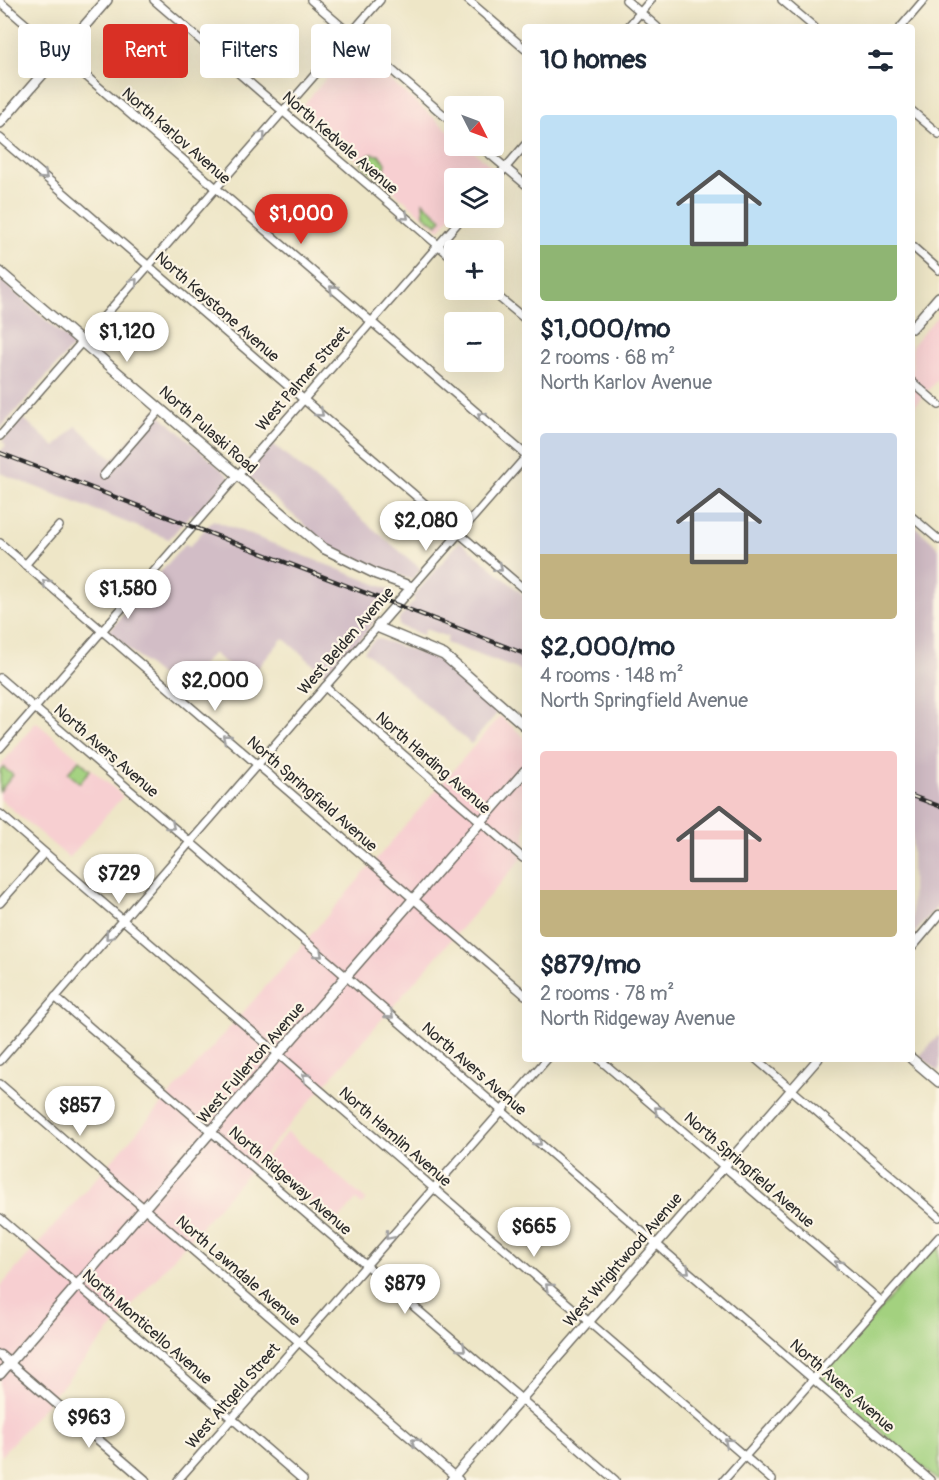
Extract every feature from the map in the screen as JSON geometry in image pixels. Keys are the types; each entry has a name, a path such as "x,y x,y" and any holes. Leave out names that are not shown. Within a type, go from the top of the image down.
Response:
{"main road":[{"path":"86,24 107,0"},
{"path":"0,123 39,78"},
{"name":"North Pulaski Road","path":"1,275 324,548 376,574 412,587"},
{"path":"915,325 939,297"},
{"name":"West Belden Avenue","path":"378,627 412,587"},
{"path":"378,627 444,656 522,723"},
{"name":"West Fullerton Avenue","path":"0,1374 522,774"},
{"path":"915,1062 939,1082"}],"street":[{"name":"North Kedvale Avenue","path":"154,0 444,250"},
{"path":"311,0 339,24"},
{"path":"359,24 380,0"},
{"path":"468,0 522,46"},
{"path":"626,0 654,24"},
{"path":"630,24 651,0"},
{"path":"782,0 810,24"},
{"path":"904,24 924,0"},
{"name":"North Karlov Avenue","path":"0,2 25,24"},
{"path":"391,69 444,115"},
{"name":"North Karlov Avenue","path":"88,78 522,453"},
{"path":"0,436 312,78"},
{"path":"915,114 939,134"},
{"name":"North Keystone Avenue","path":"0,138 522,587"},
{"path":"504,169 522,148"},
{"path":"492,156 522,181"},
{"name":"West Palmer Street","path":"0,748 453,228"},
{"path":"915,249 939,270"},
{"path":"502,300 522,317"},
{"path":"915,385 939,405"},
{"path":"103,476 161,410"},
{"name":"West Belden Avenue","path":"412,587 522,460"},
{"path":"915,520 939,540"},
{"path":"25,565 58,526"},
{"name":"North Springfield Avenue","path":"0,543 522,992"},
{"name":"West Belden Avenue","path":"0,1061 378,627"},
{"name":"North Avers Avenue","path":"0,678 930,1480"},
{"name":"North Harding Avenue","path":"325,687 522,857"},
{"name":"North Hamlin Avenue","path":"0,814 772,1480"},
{"path":"0,903 44,852"},
{"path":"915,943 939,915"},
{"name":"North Ridgeway Avenue","path":"55,997 615,1480"},
{"name":"West Altgeld Street","path":"178,1480 544,1062"},
{"name":"North Springfield Avenue","path":"602,1062 882,1302"},
{"path":"759,1062 939,1217"},
{"name":"West Wrightwood Avenue","path":"455,1479 521,1399 815,1062"},
{"name":"North Lawndale Avenue","path":"0,1084 455,1479"},
{"name":"North Monticello Avenue","path":"0,1218 303,1480"},
{"path":"724,1480 939,1237"},
{"path":"0,1355 145,1480"}],"shaded area":[{"path":"326,78 387,78 444,126 444,156 479,156 492,167 444,168 444,224 439,230 299,110"},
{"path":"0,279 74,345 0,429"},
{"path":"939,314 939,378 915,406 915,342"},
{"path":"155,410 230,477 197,516 191,514 169,539 0,473 0,452 6,445 2,441 23,418 55,447 76,426 113,459"},
{"path":"272,443 421,569 412,580 331,548 246,474"},
{"path":"213,520 391,590 392,595 374,616 376,618 366,633 328,677 283,638 247,681 213,653 179,691 108,632 185,544 190,546"},
{"path":"915,527 939,548 939,905 915,933"},
{"path":"460,541 522,593 522,671 446,643 448,637 425,629 423,635 399,626 399,619 415,600 412,598"},
{"path":"376,638 438,659 498,712 471,744 364,651"},
{"path":"500,716 522,735 522,858 0,1457 0,1287 283,967"},
{"path":"36,722 123,796 69,858 0,799 0,766"},
{"path":"939,1035 939,1072 920,1056"},
{"path":"287,1132 366,1200 362,1205 356,1200 335,1224 262,1161"}],"green space":[{"path":"372,154 379,155 386,163 384,174 378,178 362,164 365,157"},
{"path":"423,202 442,219 437,225 424,215"},
{"path":"79,760 90,770 80,783 68,773"},
{"path":"3,767 13,775 0,791 0,770"},
{"path":"939,1241 939,1480 937,1480 820,1379"}],"railway":[{"path":"0,453 522,653"},
{"path":"915,797 939,806"}]}
